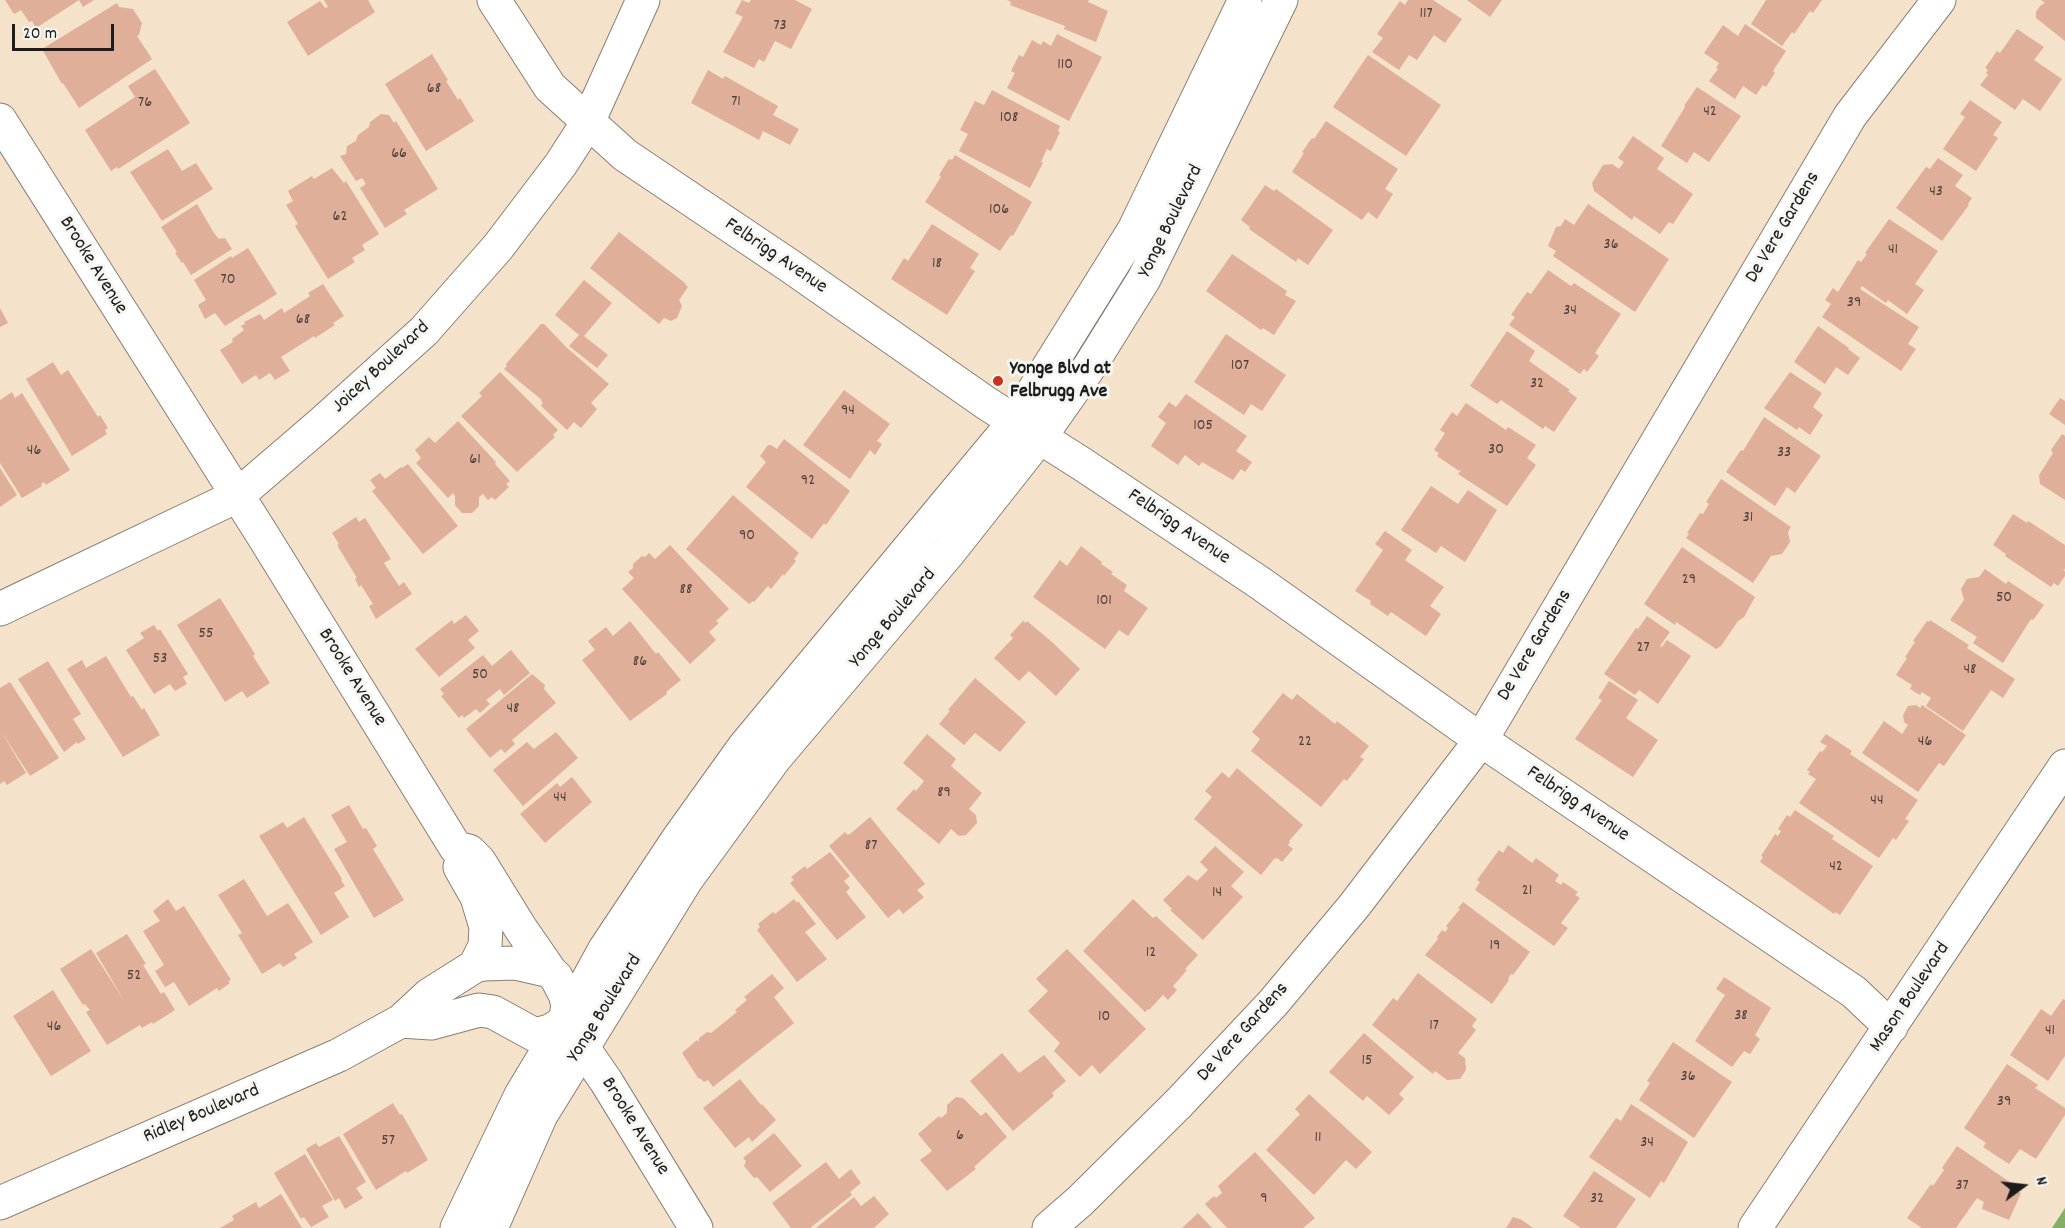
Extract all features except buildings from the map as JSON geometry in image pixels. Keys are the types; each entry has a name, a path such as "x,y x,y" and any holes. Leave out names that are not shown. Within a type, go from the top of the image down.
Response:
{"street":[{"name":"Felbrigg Avenue","path":"494,0 550,87 625,155 1027,429 1260,583 1481,740 1854,992 1891,1027"},
{"name":"Joicey Boulevard","path":"0,609 237,496 424,331 498,247 561,164 588,122 643,0"},
{"name":"Yonge Boulevard","path":"456,1228 521,1095 573,1034 775,758 950,551 1027,429 1134,230 1245,0"},
{"name":"Yonge Boulevard","path":"1027,429 1090,366 1144,279 1281,0"},
{"name":"De Vere Gardens","path":"1049,1228 1080,1201 1179,1104 1273,1003 1354,906 1481,740 1850,116 1939,0"},
{"name":"Brooke Avenue","path":"0,120 456,848 469,851 479,861 556,977 565,994 573,1034 606,1081 696,1228"},
{"name":"Mason Boulevard","path":"1755,1228 2065,766"},
{"path":"456,848 459,866 477,897 486,927 485,946 475,966"},
{"name":"Ridley Boulevard","path":"0,1203 339,1055 401,1021 429,995 475,966 515,963 550,971"},
{"path":"401,1021 431,1023 479,1010 493,1012 535,1035 550,1032 573,1034"},
{"name":"Yonge Boulevard","path":"491,1228 541,1115 573,1034"}],"green space":[{"path":"2065,1208 2065,1228 2052,1228"}],"place":[{"name":"Yonge Blvd at Felbrugg Ave","path":"998,381"}]}
